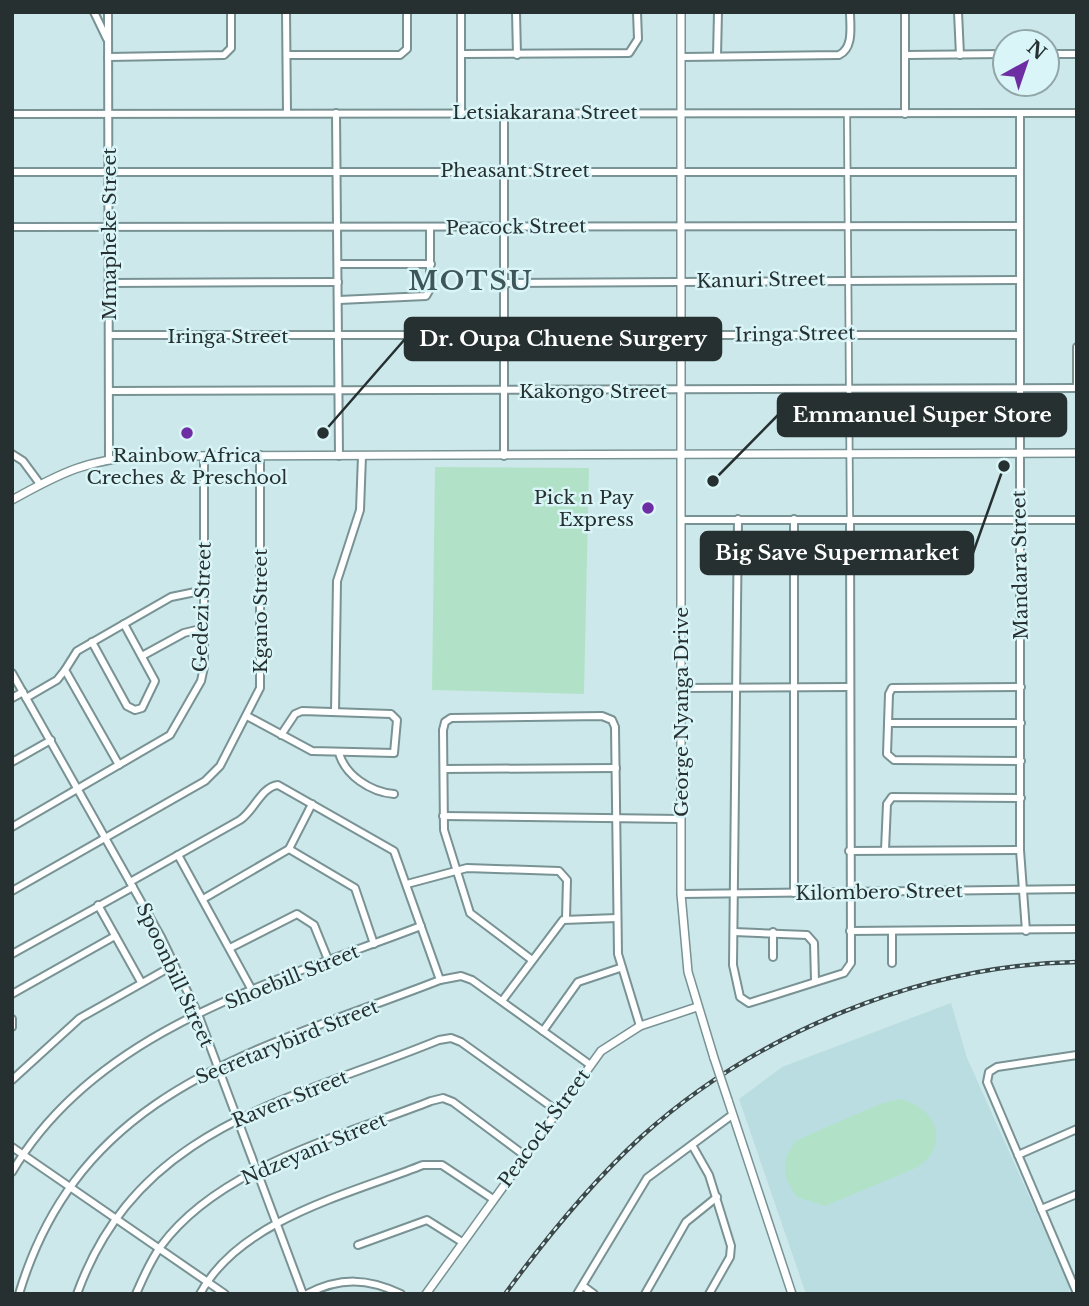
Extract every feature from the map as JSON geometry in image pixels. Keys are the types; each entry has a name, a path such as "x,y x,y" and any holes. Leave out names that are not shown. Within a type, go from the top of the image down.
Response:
{"street":[{"name":"Mmapheke Street","path":"94,12 108,40 109,458"},
{"path":"108,12 108,40"},
{"path":"108,57 224,55 231,48 231,12"},
{"path":"286,12 287,113"},
{"path":"287,55 400,55 407,49 407,12"},
{"path":"461,12 461,112"},
{"path":"516,12 517,55"},
{"path":"463,54 629,53 638,39 638,12"},
{"name":"George Nyanga Drive","path":"681,12 683,225 680,819 685,955 697,1007 792,1294"},
{"path":"717,56 718,12"},
{"path":"682,57 839,55 846,51 849,44 850,12"},
{"path":"905,12 905,114"},
{"path":"958,12 960,55"},
{"path":"906,55 991,54"},
{"path":"504,112 504,456"},
{"path":"336,113 339,456"},
{"path":"738,519 734,975 744,1002 754,1002 849,969 847,113"},
{"name":"Letsiakarana Street","path":"12,114 1077,113"},
{"name":"Mandara Street","path":"1020,114 1020,850 1026,931"},
{"name":"Pheasant Street","path":"12,172 1019,172"},
{"name":"Peacock Street","path":"12,227 1019,226"},
{"path":"339,300 423,298 430,289 430,228"},
{"path":"338,264 431,264"},
{"name":"Kanuri Street","path":"503,283 1019,280"},
{"path":"109,283 338,282"},
{"name":"Iringa Street","path":"109,335 1019,335"},
{"path":"1077,347 1077,388"},
{"name":"Kakongo Street","path":"110,391 682,392 1077,388"},
{"path":"12,500 63,471 109,458 260,455 681,457 849,452 1077,453"},
{"path":"12,454 23,461 40,484"},
{"name":"Kgano Street","path":"12,891 212,777 247,716 258,695 261,680 260,455"},
{"name":"Gedezi Street","path":"12,827 166,738 176,727 203,676 204,456"},
{"path":"335,712 337,581 360,510 362,456"},
{"path":"794,519 794,893"},
{"path":"682,520 1077,520"},
{"path":"12,698 57,680 73,655 124,624 180,594 205,590"},
{"path":"92,642 128,706 135,710 145,705 154,685 124,624"},
{"path":"142,656 184,634 204,628"},
{"path":"65,670 119,765"},
{"name":"Spoonbill Street","path":"12,673 106,838 198,1014 305,1294"},
{"path":"682,688 849,687"},
{"path":"1021,687 894,687 889,692 887,754 893,760 1021,761"},
{"path":"247,716 281,735 312,751 340,753 394,752 397,720 391,714 298,712 281,735"},
{"path":"532,960 473,916 455,869 443,817 443,726 451,718 610,718 615,727 620,968 640,1026"},
{"path":"888,723 1021,723"},
{"path":"12,762 51,740"},
{"path":"340,753 348,773 382,792 394,794"},
{"path":"444,769 616,768"},
{"path":"12,954 248,815 265,790 273,785 394,851 440,980"},
{"path":"885,850 887,804 892,797 1021,798"},
{"path":"203,899 289,849 312,804"},
{"path":"443,817 680,819"},
{"path":"289,849 355,888 374,944"},
{"path":"849,851 1020,850"},
{"path":"178,855 253,992"},
{"path":"407,884 455,869 562,872 567,880 566,919 502,1002"},
{"name":"Kilombero Street","path":"681,894 1077,889"},
{"path":"98,905 141,982"},
{"path":"230,948 298,914 314,925 329,962"},
{"path":"566,919 617,918"},
{"name":"Shoebill Street","path":"12,1172 54,1116 107,1068 198,1014 421,926"},
{"path":"850,931 1077,929"},
{"path":"734,932 801,933 812,939 815,981"},
{"path":"773,932 773,957"},
{"path":"892,932 892,963"},
{"path":"12,994 115,936"},
{"path":"12,1080 80,1018 174,964"},
{"path":"543,1031 578,982 620,968"},
{"name":"Secretarybird Street","path":"19,1294 37,1244 68,1187 105,1143 139,1113 217,1067 454,976 467,977 589,1064"},
{"name":"Peacock Street","path":"426,1294 589,1064 610,1043 640,1026 697,1007"},
{"path":"12,1019 12,1027"},
{"name":"Raven Street","path":"77,1294 99,1243 115,1218 166,1164 187,1148 237,1119 451,1038 556,1110"},
{"path":"1077,1055 1001,1066 989,1072 988,1087 1074,1280 1077,1293"},
{"name":"Ndzeyani Street","path":"136,1294 160,1248 211,1197 256,1170 443,1098 453,1102 524,1155"},
{"path":"578,1294 643,1185 732,1115"},
{"path":"1018,1155 1077,1129"},
{"path":"692,1144 706,1167 717,1197 731,1252 709,1294"},
{"path":"12,1147 225,1294"},
{"path":"200,1294 207,1281 238,1247 277,1222 432,1163 448,1168 493,1199"},
{"path":"1041,1209 1077,1194"},
{"path":"645,1294 686,1222 717,1197"},
{"path":"358,1245 427,1220 462,1242"},
{"path":"305,1294 348,1280 370,1282 401,1294"},
{"path":"583,1286 594,1294"}],"shaded area":[{"path":"951,1003 967,1058 1070,1287 1068,1294 806,1294 739,1099 782,1067"}],"green space":[{"path":"435,467 589,468 584,694 432,690"},
{"path":"900,1099 923,1110 935,1127 934,1148 928,1158 918,1167 825,1206 797,1197 788,1182 785,1168 788,1154 797,1140 880,1104"}],"railway":[{"path":"505,1294 569,1212 622,1155 686,1100 736,1066 788,1037 901,991 959,976 1018,966 1077,962"}],"place":[{"name":"Rainbow Africa Creches & Preschool","path":"187,433"},
{"name":"Dr. Oupa Chuene Surgery","path":"323,433"},
{"name":"Big Save Supermarket","path":"1004,466"},
{"name":"Emmanuel Super Store","path":"713,481"},
{"name":"Pick n Pay Express","path":"648,508"}],"district":[{"name":"MOTSU","path":"471,281"}]}
